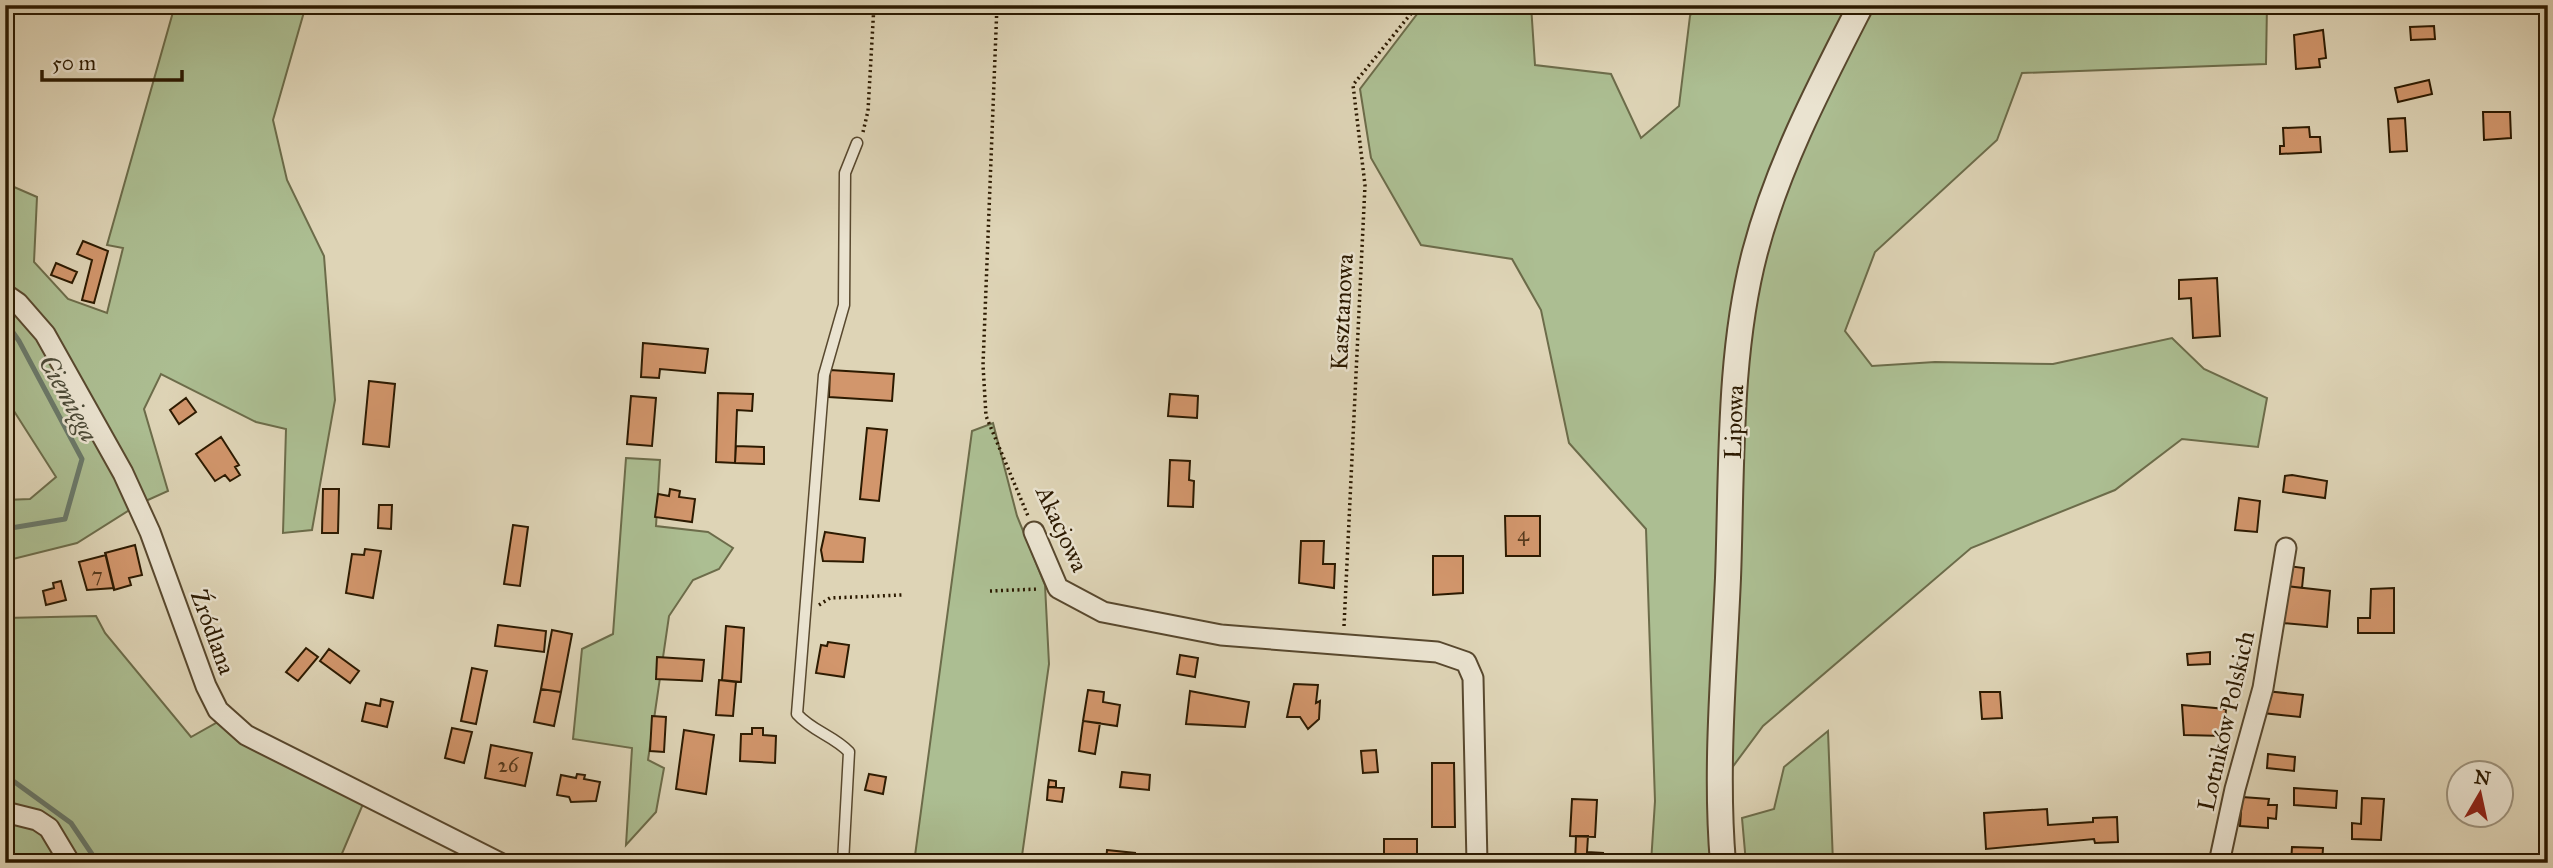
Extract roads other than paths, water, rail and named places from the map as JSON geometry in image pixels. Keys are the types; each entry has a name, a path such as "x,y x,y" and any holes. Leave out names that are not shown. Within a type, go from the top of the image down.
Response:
{"street":[{"name":"Lipowa","path":"1723,863 1720,819 1724,687 1735,388 1741,320 1757,246 1778,180 1861,5"},
{"name":"Źródlana","path":"5,294 18,303 45,334 123,473 150,532 206,685 218,710 246,735 500,863"},
{"name":"Akacjowa","path":"1034,532 1058,588 1103,612 1221,635 1437,652 1466,662 1473,678 1477,863"},
{"name":"Lotników Polskich","path":"2219,863 2235,789 2263,688 2286,548"},
{"path":"5,812 37,820 49,828 70,863"}],"lane":[{"path":"843,863 849,752 839,742 804,722 797,714 824,375 844,305 845,173 857,143"}],"waterway":[{"name":"Ciemięga","path":"5,321 19,341 82,459 65,519 5,529"},
{"name":"Ciemięga","path":"5,775 71,823 98,863"}]}
